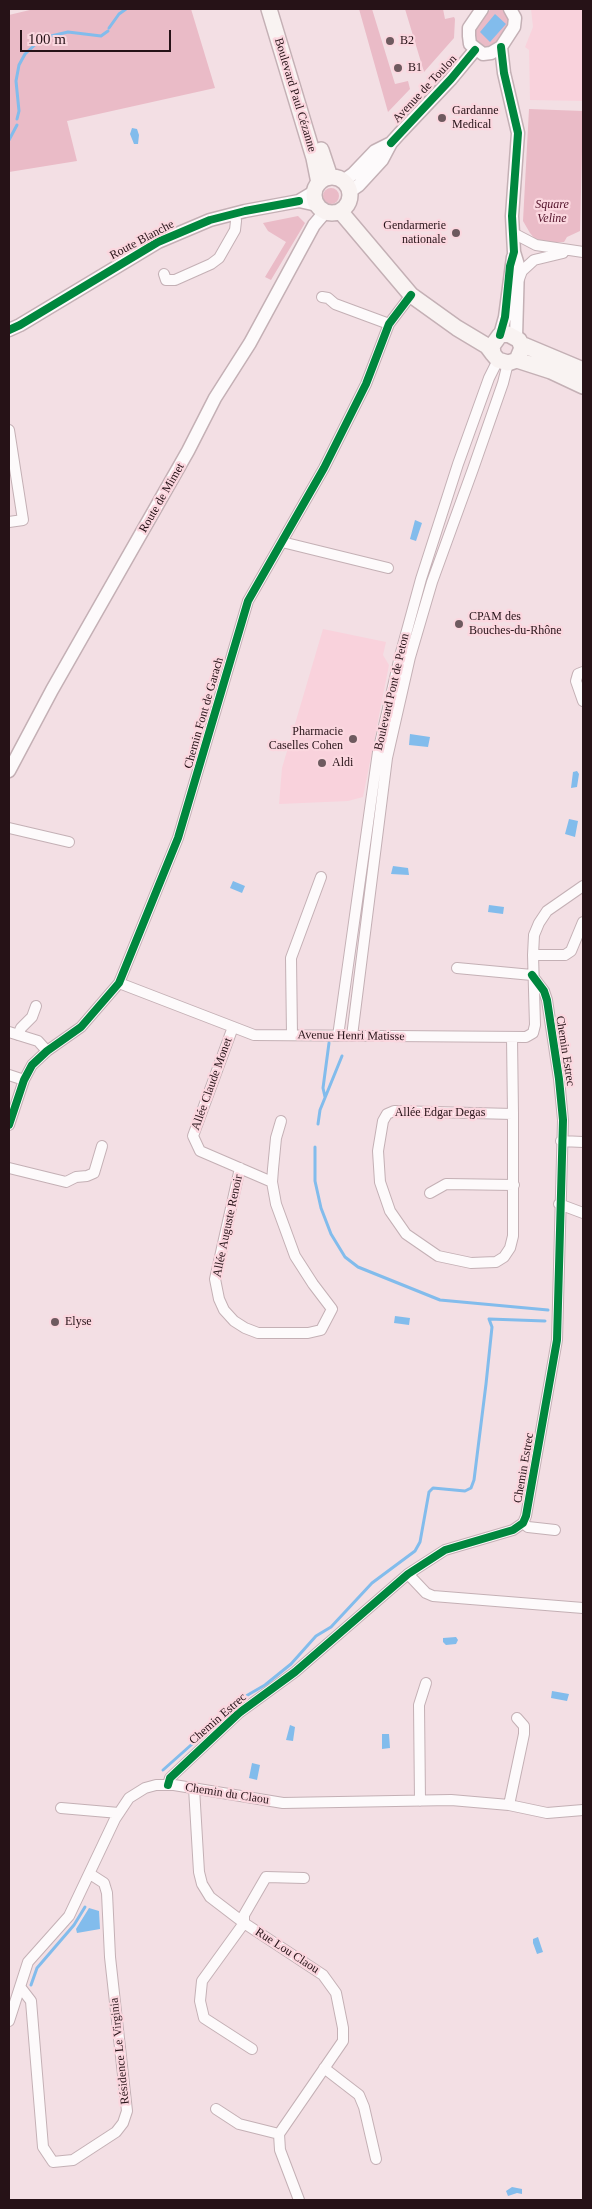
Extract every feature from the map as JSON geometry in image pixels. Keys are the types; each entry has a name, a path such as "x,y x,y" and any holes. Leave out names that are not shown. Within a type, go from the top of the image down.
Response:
{"main road":[{"name":"Boulevard Paul Cézanne","path":"269,9 314,158 330,197 411,295 504,359"},
{"name":"Boulevard Paul Cézanne","path":"278,9 330,197 421,292 475,328 498,337"},
{"path":"583,370 508,334 498,337 492,346 504,359 551,371 583,386"},
{"path":"504,359 521,352 519,340"}],"street":[{"path":"482,9 469,28 470,44 475,50 483,54 492,54 501,47 514,27 515,18 510,9"},
{"path":"501,47 504,73 518,133 512,216 514,252 518,265 519,279 519,340"},
{"name":"Avenue de Toulon","path":"330,197 375,151 390,143 451,79 475,50"},
{"name":"Route Blanche","path":"9,330 158,242 210,220 299,201 330,197"},
{"name":"Route de Mimet","path":"9,771 52,690 188,451 215,398 250,343 330,197"},
{"path":"164,274 166,280 176,280 211,264 218,258 235,230 235,214"},
{"path":"513,233 536,245 583,252"},
{"path":"519,279 522,271 534,260 571,251"},
{"path":"498,337 505,317 510,266 514,252"},
{"name":"Chemin Font de Garach","path":"9,1125 24,1080 32,1065 47,1051 81,1027 120,983 178,838 248,601 324,468 366,384 389,324 411,295"},
{"path":"322,297 328,298 335,304 389,324"},
{"name":"Boulevard Pont de Peton","path":"338,1036 378,752 400,656 421,579 458,464 490,378 504,359"},
{"name":"Boulevard Pont de Peton","path":"352,1036 387,758 410,657 432,582 474,469 503,383 504,359"},
{"path":"9,430 23,520 9,522"},
{"path":"282,542 388,568"},
{"path":"583,672 578,674 576,681 583,701"},
{"path":"9,828 69,842"},
{"path":"292,1035 291,958 321,877"},
{"path":"457,968 532,974 534,935 538,922 547,911 583,886"},
{"path":"532,955 565,955 571,951 583,922"},
{"name":"Avenue Henri Matisse","path":"120,983 254,1034 526,1037 532,1034 535,1025 532,974"},
{"name":"Chemin Estrec","path":"168,1785 170,1778 239,1713 295,1672 408,1574 445,1550 500,1535 513,1530 523,1523 528,1509 557,1340 559,1204 563,1120 547,1000 544,991 532,974"},
{"path":"13,1034 32,1017 36,1006"},
{"name":"Allée Claude Monet","path":"233,1027 192,1136 200,1151 272,1182"},
{"path":"13,1034 38,1041 47,1051"},
{"name":"Allée Edgar Degas","path":"512,1037 514,1185 513,1236 510,1248 504,1257 496,1262 454,1261 438,1256 406,1234 397,1223 384,1197 380,1182 378,1151 383,1121 387,1114 394,1111 513,1114"},
{"path":"9,1075 24,1080"},
{"path":"272,1182 276,1138 282,1121"},
{"path":"561,1141 583,1142"},
{"path":"9,1168 62,1182 69,1181 76,1177 94,1174 102,1146"},
{"name":"Allée Auguste Renoir","path":"240,1168 215,1279 219,1299 224,1310 234,1321 245,1328 271,1334 315,1332 321,1330 332,1309 295,1256 276,1204 272,1182"},
{"path":"430,1194 446,1184 514,1185"},
{"path":"559,1204 583,1213"},
{"path":"523,1523 528,1527 555,1530"},
{"path":"408,1574 426,1592 433,1596 583,1608"},
{"path":"420,1801 419,1705 426,1683"},
{"path":"508,1805 524,1734 524,1726 517,1718"},
{"name":"Chemin du Claou","path":"9,2021 28,1962 69,1916 119,1813 129,1798 145,1788 156,1785 168,1785 283,1803 451,1800 508,1805 547,1813 583,1810"},
{"name":"Rue Lou Claou","path":"194,1788 202,1884 210,1897 244,1923 323,1975 336,1993 343,2028 343,2041 279,2134"},
{"path":"62,1808 119,1813"},
{"name":"Résidence Le Virginia","path":"21,1988 31,2000 43,2148 53,2162 73,2160 116,2132 124,2123 127,2112 110,1957 107,1893 104,1882 90,1874"},
{"path":"252,2049 204,2018 200,2001 202,1981 244,1923 244,1915 266,1877 304,1878"},
{"path":"324,2068 359,2094 364,2107 376,2160"},
{"path":"216,2109 239,2124 279,2134 280,2150 299,2200"}],"shaded area":[{"path":"531,9 583,9 583,101 530,100 529,50 525,47 533,27"},
{"path":"323,629 386,642 383,655 389,665 363,797 348,801 279,804 282,768"}],"green space":[{"path":"34,9 191,9 215,88 67,121 77,161 9,172 9,15"},
{"path":"359,9 372,9 395,84 408,81 410,89 388,112"},
{"path":"405,9 443,9 445,19 454,17 455,19 454,38 424,72"},
{"path":"491,9 505,9 510,17 509,25 494,47 485,49 474,40 472,31"},
{"name":"Square Veline","path":"529,109 583,111 580,231 567,237 564,242 549,242 535,239 523,221"},
{"path":"331,188 337,190 339,196 337,202 331,204 325,202 323,196 325,190"},
{"path":"298,216 305,223 271,280 265,277 286,242 268,231 263,223"}],"water":[{"path":"495,14 506,24 490,42 480,32"},
{"path":"132,128 137,129 139,135 138,144 134,144 130,134"},
{"path":"415,520 422,523 416,541 410,539"},
{"path":"410,734 430,737 428,747 409,745"},
{"path":"577,771 579,774 577,787 571,788 573,772"},
{"path":"569,819 578,821 575,837 565,834"},
{"path":"393,866 408,868 409,875 391,874"},
{"path":"233,881 245,886 242,893 230,888"},
{"path":"489,905 504,907 503,914 488,912"},
{"path":"395,1316 410,1318 409,1325 394,1323"},
{"path":"456,1637 458,1640 456,1644 446,1645 443,1642 443,1638"},
{"path":"552,1691 569,1694 567,1701 551,1698"},
{"path":"290,1725 295,1727 293,1741 286,1740"},
{"path":"382,1734 389,1734 390,1748 382,1749"},
{"path":"252,1763 260,1765 257,1780 249,1778"},
{"path":"89,1908 99,1911 100,1929 77,1933 76,1929"},
{"path":"538,1937 543,1952 537,1954 533,1939"},
{"path":"512,2187 522,2189 522,2194 517,2193 508,2196 506,2191"}],"waterway":[{"path":"109,28 119,14 126,9"},
{"path":"17,119 19,111 16,81 19,65 25,54 38,42 51,36 68,32 101,36 108,31"},
{"path":"9,140 17,125"},
{"path":"325,1097 323,1088 329,1043"},
{"path":"318,1124 320,1110 342,1056"},
{"path":"315,1147 315,1181 321,1208 331,1234 345,1257 358,1267 440,1300 548,1310"},
{"path":"163,1770 209,1729 226,1717 246,1696 265,1685 291,1664 316,1636 331,1627 372,1583 415,1551 420,1542 429,1492 433,1488 465,1491 471,1488 474,1480 486,1384 492,1327 489,1319 545,1321"},
{"path":"31,1985 37,1968 74,1925 85,1907"}],"cycle path":[{"path":"500,335 505,317 510,266 514,252 512,216 518,133 504,73 501,47"},
{"path":"391,143 451,79 475,50"},
{"path":"9,330 158,242 210,220 299,201"},
{"path":"9,1125 24,1080 32,1065 47,1051 81,1027 119,983 178,838 248,601 324,468 366,384 389,324 411,295"},
{"path":"168,1785 170,1778 239,1713 295,1672 408,1574 445,1550 513,1530 523,1523 526,1516 557,1340 563,1120 547,1000 544,991 532,975"}],"place":[{"name":"B2","path":"390,41"},
{"name":"B1","path":"398,68"},
{"name":"Gardanne Medical","path":"442,118"},
{"name":"Gendarmerie nationale","path":"456,233"},
{"name":"CPAM des Bouches-du-Rhône","path":"459,624"},
{"name":"Pharmacie Caselles Cohen","path":"353,739"},
{"name":"Aldi","path":"322,763"},
{"name":"Elyse","path":"55,1322"}]}
